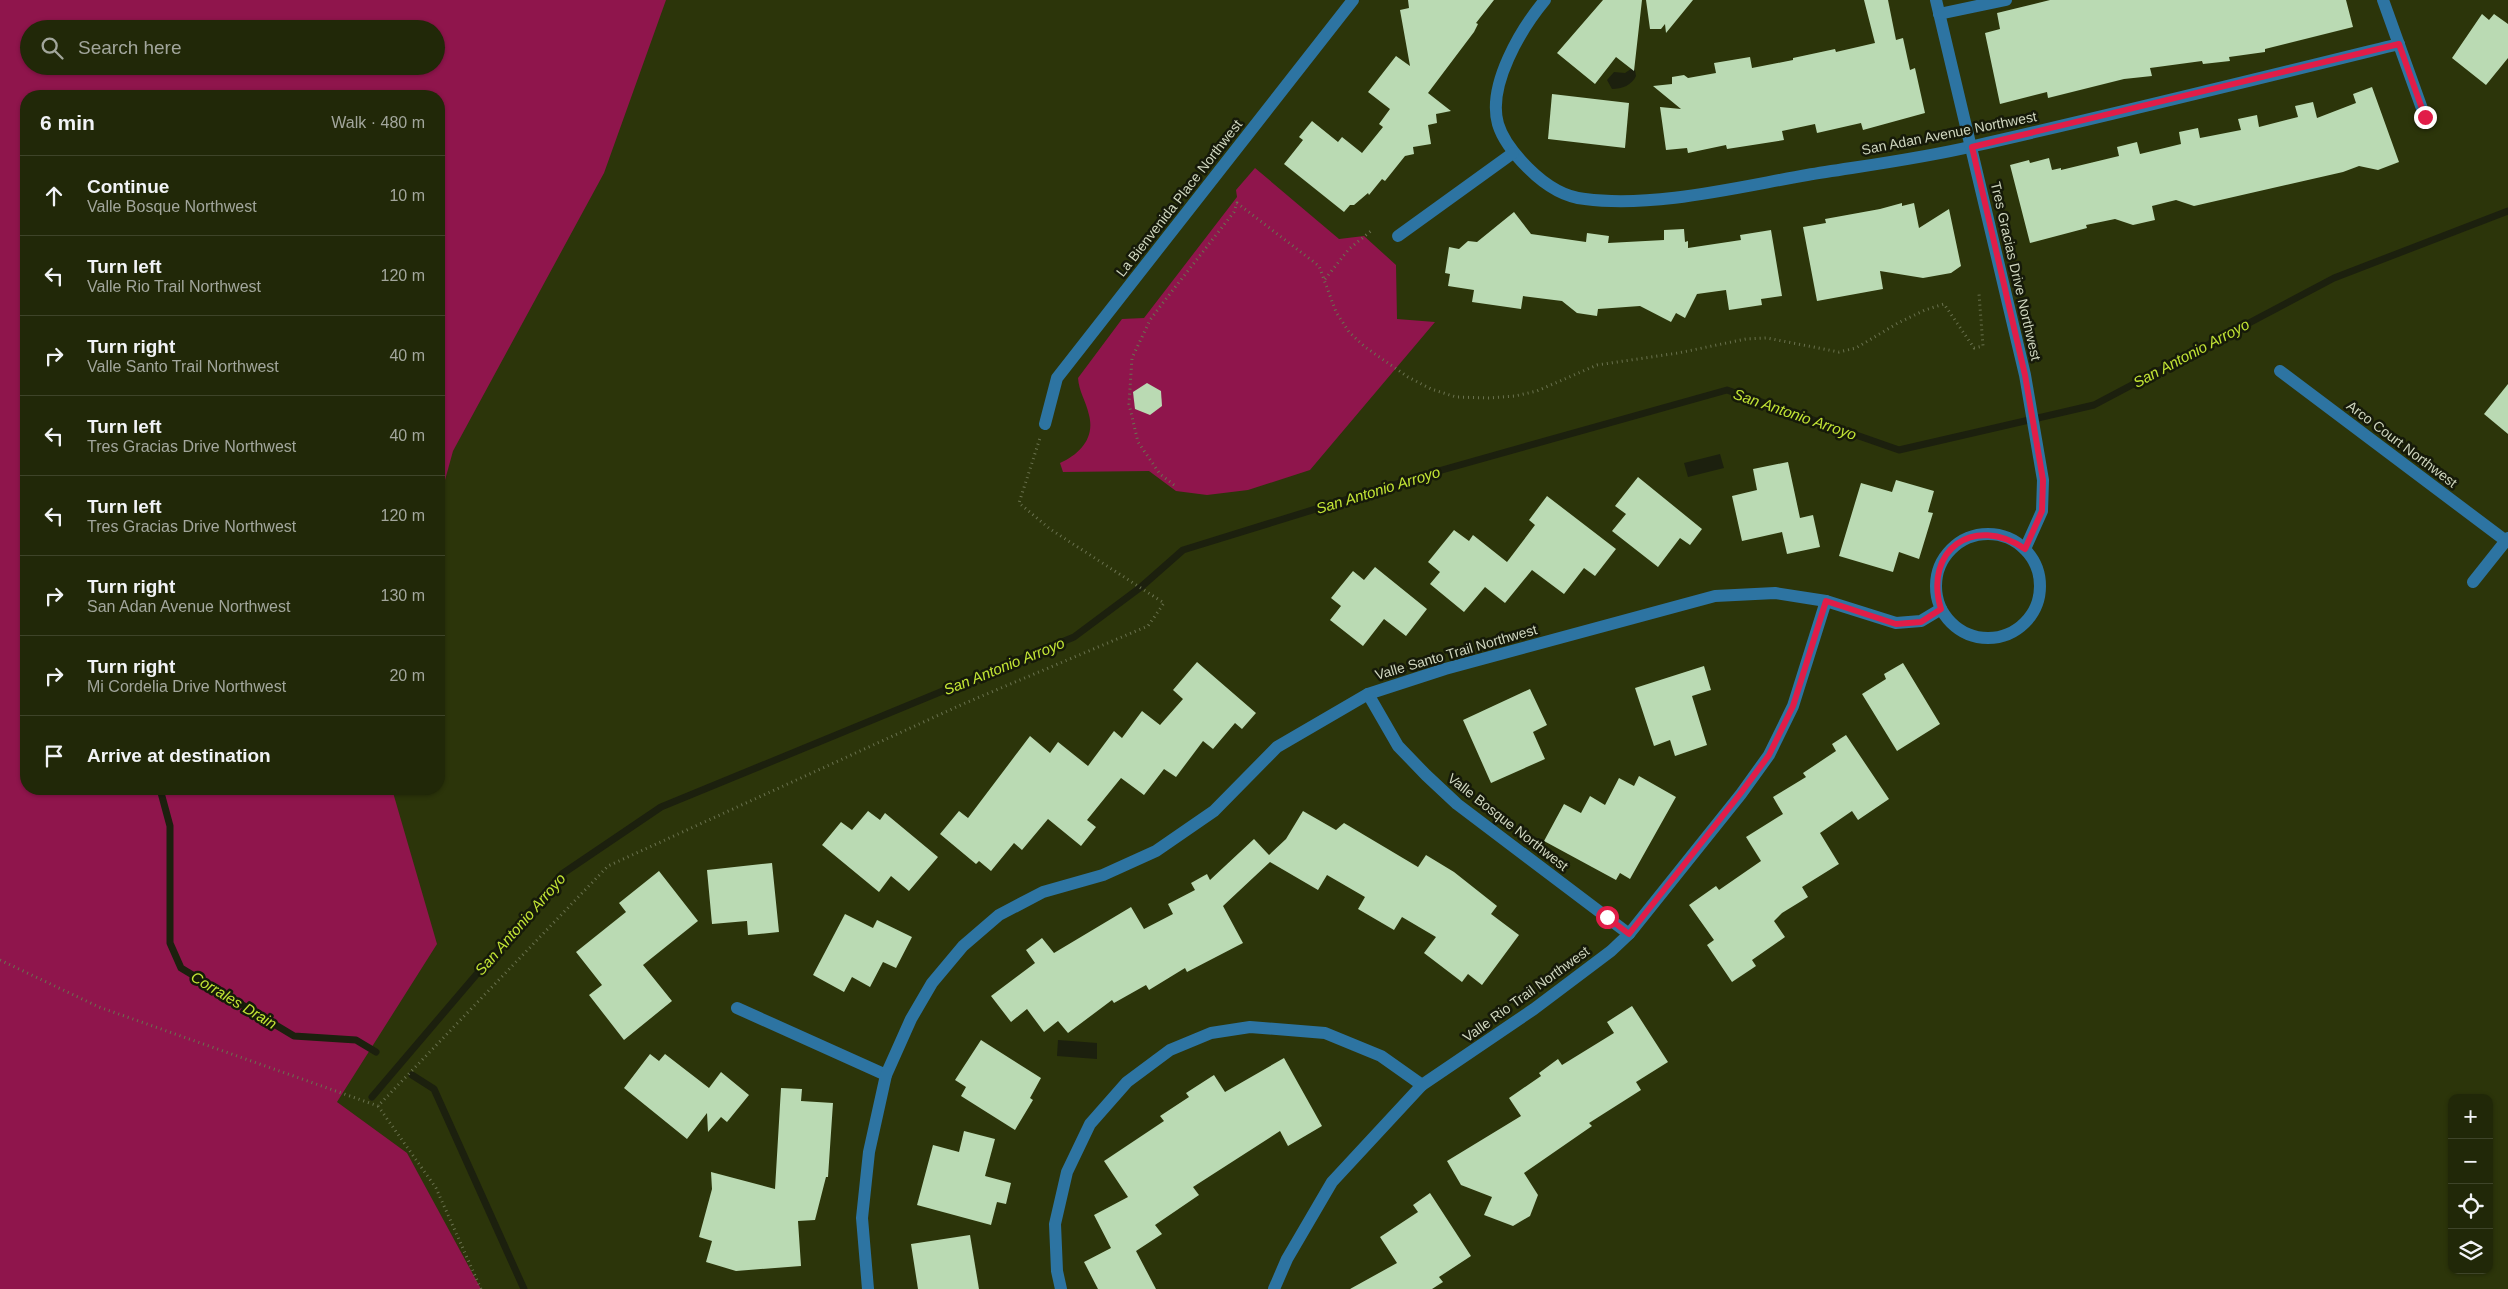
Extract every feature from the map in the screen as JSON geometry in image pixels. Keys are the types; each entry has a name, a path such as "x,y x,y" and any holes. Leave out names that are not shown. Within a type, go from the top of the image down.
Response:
{"street":[{"name":"La Bienvenida Place Northwest","path":"1045,424 1057,378 1353,0"},
{"name":"San Adan Avenue Northwest","path":"1544,0 1529,20 1506,62 1496,102 1498,124 1513,153 1539,179 1560,193 1584,199 1626,200 1678,197 1972,147 2399,44"},
{"name":"Tres Gracias Drive Northwest","path":"1936,0 2025,375 2043,480 2042,511 2025,549"},
{"path":"1939,14 2006,0"},
{"path":"2383,0 2425,117"},
{"path":"1398,236 1513,153"},
{"name":"Arco Court Northwest","path":"2280,371 2507,540"},
{"path":"1992,534 2010,538 2025,549 2035,563 2040,580 2039,599 2031,616 2014,631 1998,638 1985,638 1967,634 1952,624 1941,609 1936,592 1937,574 1946,555 1959,543 1976,535 1992,534"},
{"path":"2473,582 2507,540"},
{"name":"Valle Santo Trail Northwest","path":"868,1289 862,1218 869,1152 886,1075 911,1019 932,983 963,946 999,915 1043,892 1103,875 1156,851 1214,811 1277,747 1368,694 1445,668 1715,596 1775,593 1826,601 1896,624 1921,622 1941,609"},
{"name":"Valle Rio Trail Northwest","path":"1274,1289 1287,1259 1332,1182 1422,1085 1534,1009 1611,951 1629,934 1769,755 1793,706 1826,601"},
{"name":"Valle Bosque Northwest","path":"1368,694 1398,746 1457,804 1629,934"},
{"path":"737,1008 886,1075"},
{"path":"1061,1289 1057,1271 1055,1224 1067,1172 1090,1124 1127,1082 1170,1050 1211,1033 1250,1027 1325,1033 1380,1056 1422,1085"}],"path":[{"path":"1174,485 1160,474 1138,442 1129,404 1132,358 1150,320 1234,212 1237,203 1319,266 1336,312 1349,332 1366,347 1408,377 1431,389 1456,397 1488,398 1537,391 1597,365 1678,353 1746,339 1767,338 1839,352 1856,348 1907,319 1944,304 1974,348 1982,346 1979,294"},
{"path":"1325,279 1349,249 1371,231"},
{"path":"378,1106 608,866 964,704 1148,626 1164,603 1050,529 1018,503 1045,424"},
{"path":"0,960 98,1007 378,1106 436,1188 481,1289"}],"shaded area":[{"path":"0,0 666,0 604,173 453,451 445,480 445,90 20,90 20,795 394,795 437,944 337,1102 407,1153 481,1289 0,1289"},
{"path":"1631,69 1635,70 1636,76 1632,82 1623,87 1612,89 1607,80 1614,72 1625,73"},
{"path":"1255,168 1339,239 1364,236 1396,265 1397,319 1435,322 1310,470 1248,490 1207,495 1176,491 1149,471 1063,472 1060,463 1080,450 1090,431 1089,415 1078,378 1122,319 1144,318 1237,197 1236,190"},
{"path":"1720,454 1724,468 1688,477 1684,463"},
{"path":"1058,1040 1097,1043 1097,1059 1057,1056"}],"building":[{"path":"1408,0 1494,0 1476,23 1478,24 1474,32 1428,93 1451,111 1436,114 1437,123 1428,125 1431,144 1413,147 1414,154 1405,156 1385,181 1382,179 1369,195 1368,193 1354,205 1350,205 1344,212 1284,164 1303,140 1299,137 1312,121 1338,142 1342,137 1362,153 1383,127 1379,124 1390,109 1368,92 1396,56 1410,66 1400,10 1409,8"},
{"path":"1603,0 1642,0 1634,71 1616,57 1595,84 1557,53"},
{"path":"1646,0 1693,0 1666,33 1665,24 1661,29 1650,29"},
{"path":"1864,0 1888,0 1896,40 1903,38 1910,70 1915,68 1925,113 1863,130 1861,123 1817,133 1815,124 1782,131 1784,140 1727,149 1726,145 1688,153 1687,148 1666,150 1660,107 1681,109 1653,86 1672,84 1672,77 1684,75 1688,78 1716,73 1714,63 1750,57 1752,68 1835,49 1836,52 1875,43"},
{"path":"2050,0 2346,0 2353,27 2265,49 2265,52 2229,57 2230,61 2203,64 2202,61 2150,68 2152,76 2124,79 2048,98 2047,92 2000,104 1985,33 2000,29 1997,13"},
{"path":"2482,14 2489,20 2494,14 2508,24 2508,58 2486,85 2452,58"},
{"path":"2372,87 2399,162 2378,170 2359,166 2343,172 2194,206 2176,200 2152,206 2155,220 2133,225 2115,219 2086,225 2087,228 2030,243 2010,165 2029,160 2030,163 2049,158 2052,170 2061,168 2061,170 2119,156 2117,147 2137,142 2140,154 2181,144 2179,132 2198,128 2200,138 2241,130 2238,119 2257,115 2259,127 2298,117 2295,106 2313,102 2317,118 2356,103 2353,94"},
{"path":"1552,94 1629,103 1625,148 1548,139"},
{"path":"1902,203 1902,206 1914,203 1919,228 1949,209 1961,266 1951,273 1923,278 1880,271 1883,289 1817,301 1803,227 1826,223 1825,219"},
{"path":"1514,212 1531,234 1586,242 1587,233 1609,236 1608,243 1664,240 1664,230 1684,229 1685,242 1688,241 1688,248 1741,240 1740,235 1771,230 1782,296 1761,299 1762,305 1729,310 1726,290 1697,294 1685,318 1676,313 1671,322 1640,306 1598,309 1597,316 1577,313 1562,301 1523,296 1521,309 1472,302 1474,290 1448,286 1450,274 1445,273 1449,247 1459,249 1468,241 1477,242"},
{"path":"1147,383 1161,391 1162,406 1150,415 1135,409 1133,392"},
{"path":"2508,384 2508,434 2484,414"},
{"path":"1788,462 1800,518 1813,515 1820,547 1787,554 1782,532 1742,541 1732,496 1757,490 1753,469"},
{"path":"1638,477 1702,529 1690,545 1680,538 1658,567 1612,531 1626,514 1615,506"},
{"path":"1896,480 1934,491 1928,512 1933,513 1919,559 1899,552 1893,572 1839,556 1861,483 1892,492"},
{"path":"1547,496 1616,549 1595,576 1584,568 1564,594 1532,570 1505,603 1485,587 1464,612 1430,584 1440,572 1428,562 1454,530 1469,541 1473,535 1507,562 1535,525 1529,520"},
{"path":"1375,567 1427,609 1406,636 1384,619 1363,646 1330,620 1341,606 1331,598 1353,571 1364,580"},
{"path":"1197,662 1256,713 1242,729 1235,723 1213,749 1203,741 1176,777 1164,769 1144,795 1121,778 1087,820 1096,827 1081,846 1048,819 1022,850 1014,843 991,871 979,861 976,864 940,834 959,811 968,818 1030,736 1050,753 1058,742 1088,766 1114,731 1122,738 1142,711 1160,725 1183,699 1173,690"},
{"path":"1903,663 1940,724 1897,751 1862,694 1886,679 1884,674"},
{"path":"1704,666 1711,690 1692,696 1707,745 1675,756 1670,740 1654,746 1635,688"},
{"path":"1530,689 1547,725 1533,732 1545,759 1491,783 1463,720"},
{"path":"1846,735 1889,799 1858,820 1852,811 1820,833 1839,864 1802,887 1808,897 1782,913 1774,921 1785,937 1752,960 1756,966 1732,982 1707,945 1714,940 1689,905 1716,886 1719,890 1761,861 1746,837 1783,814 1773,797 1806,777 1803,773 1836,751 1832,744"},
{"path":"1639,776 1676,797 1630,879 1620,873 1616,880 1544,841 1564,804 1581,813 1590,796 1605,805 1619,778 1634,786"},
{"path":"868,811 880,820 885,813 938,857 909,891 891,876 879,892 822,845 841,822 852,830"},
{"path":"1303,811 1336,830 1344,823 1418,867 1426,855 1454,872 1497,906 1491,914 1519,935 1482,985 1468,974 1462,982 1424,953 1436,937 1402,917 1394,930 1358,909 1365,897 1327,875 1318,890 1270,862 1223,906 1243,943 1187,972 1185,968 1149,990 1146,985 1114,1003 1112,1000 1068,1033 1058,1021 1044,1032 1027,1009 1011,1022 991,996 1035,963 1026,950 1042,938 1054,953 1131,907 1144,929 1173,914 1168,904 1195,890 1191,883 1207,874 1210,880 1254,839 1269,855 1286,839"},
{"path":"772,863 779,932 748,935 747,921 712,924 707,870"},
{"path":"659,871 698,921 643,965 672,1001 624,1040 589,995 602,985 576,952 626,912 619,903"},
{"path":"845,914 873,928 877,920 912,937 896,968 883,962 870,987 852,977 844,992 813,975"},
{"path":"1632,1006 1668,1062 1636,1082 1641,1090 1589,1123 1592,1126 1524,1173 1538,1195 1530,1216 1513,1226 1484,1215 1492,1197 1461,1185 1447,1161 1521,1116 1509,1098 1541,1076 1539,1073 1558,1059 1562,1065 1614,1033 1607,1022"},
{"path":"981,1040 1041,1078 1030,1098 1033,1100 1015,1130 961,1096 966,1087 955,1080"},
{"path":"650,1054 659,1061 665,1054 709,1088 721,1072 749,1095 727,1122 721,1117 708,1132 707,1113 687,1139 624,1088"},
{"path":"1284,1058 1322,1126 1288,1146 1280,1131 1193,1187 1199,1195 1155,1225 1162,1234 1136,1251 1156,1289 1098,1289 1084,1262 1111,1248 1094,1215 1128,1197 1104,1161 1164,1121 1160,1116 1189,1097 1186,1093 1214,1075 1225,1092"},
{"path":"781,1088 802,1089 801,1101 833,1103 828,1177 826,1177 815,1220 798,1221 801,1266 736,1271 706,1262 712,1241 699,1237 712,1189 711,1172 775,1189"},
{"path":"964,1131 995,1139 985,1176 1011,1183 1006,1204 997,1202 991,1225 917,1205 933,1145 959,1152"},
{"path":"1430,1193 1471,1256 1439,1277 1443,1282 1432,1289 1350,1289 1397,1263 1380,1237 1418,1212 1413,1205"},
{"path":"970,1235 979,1289 918,1289 911,1244"}],"waterway":[{"name":"San Antonio Arroyo","path":"372,1097 562,874 661,807 1074,637 1141,587 1183,550 1442,470 1727,390 1899,450 2094,405 2334,278 2508,211"},
{"name":"Corrales Drain","path":"162,795 170,826 170,943 181,968 294,1036 356,1040 376,1052"},
{"name":"Corrales Drain","path":"412,1075 434,1089 524,1289"}],"route":[{"path":"1607,917 1629,934 1769,755 1793,706 1826,601 1896,624 1921,622 1941,609 1936,592 1937,574 1946,555 1959,543 1976,535 1992,534 2010,538 2025,549 2042,511 2043,480 2025,375 1972,147 2399,44 2425,117"}]}
